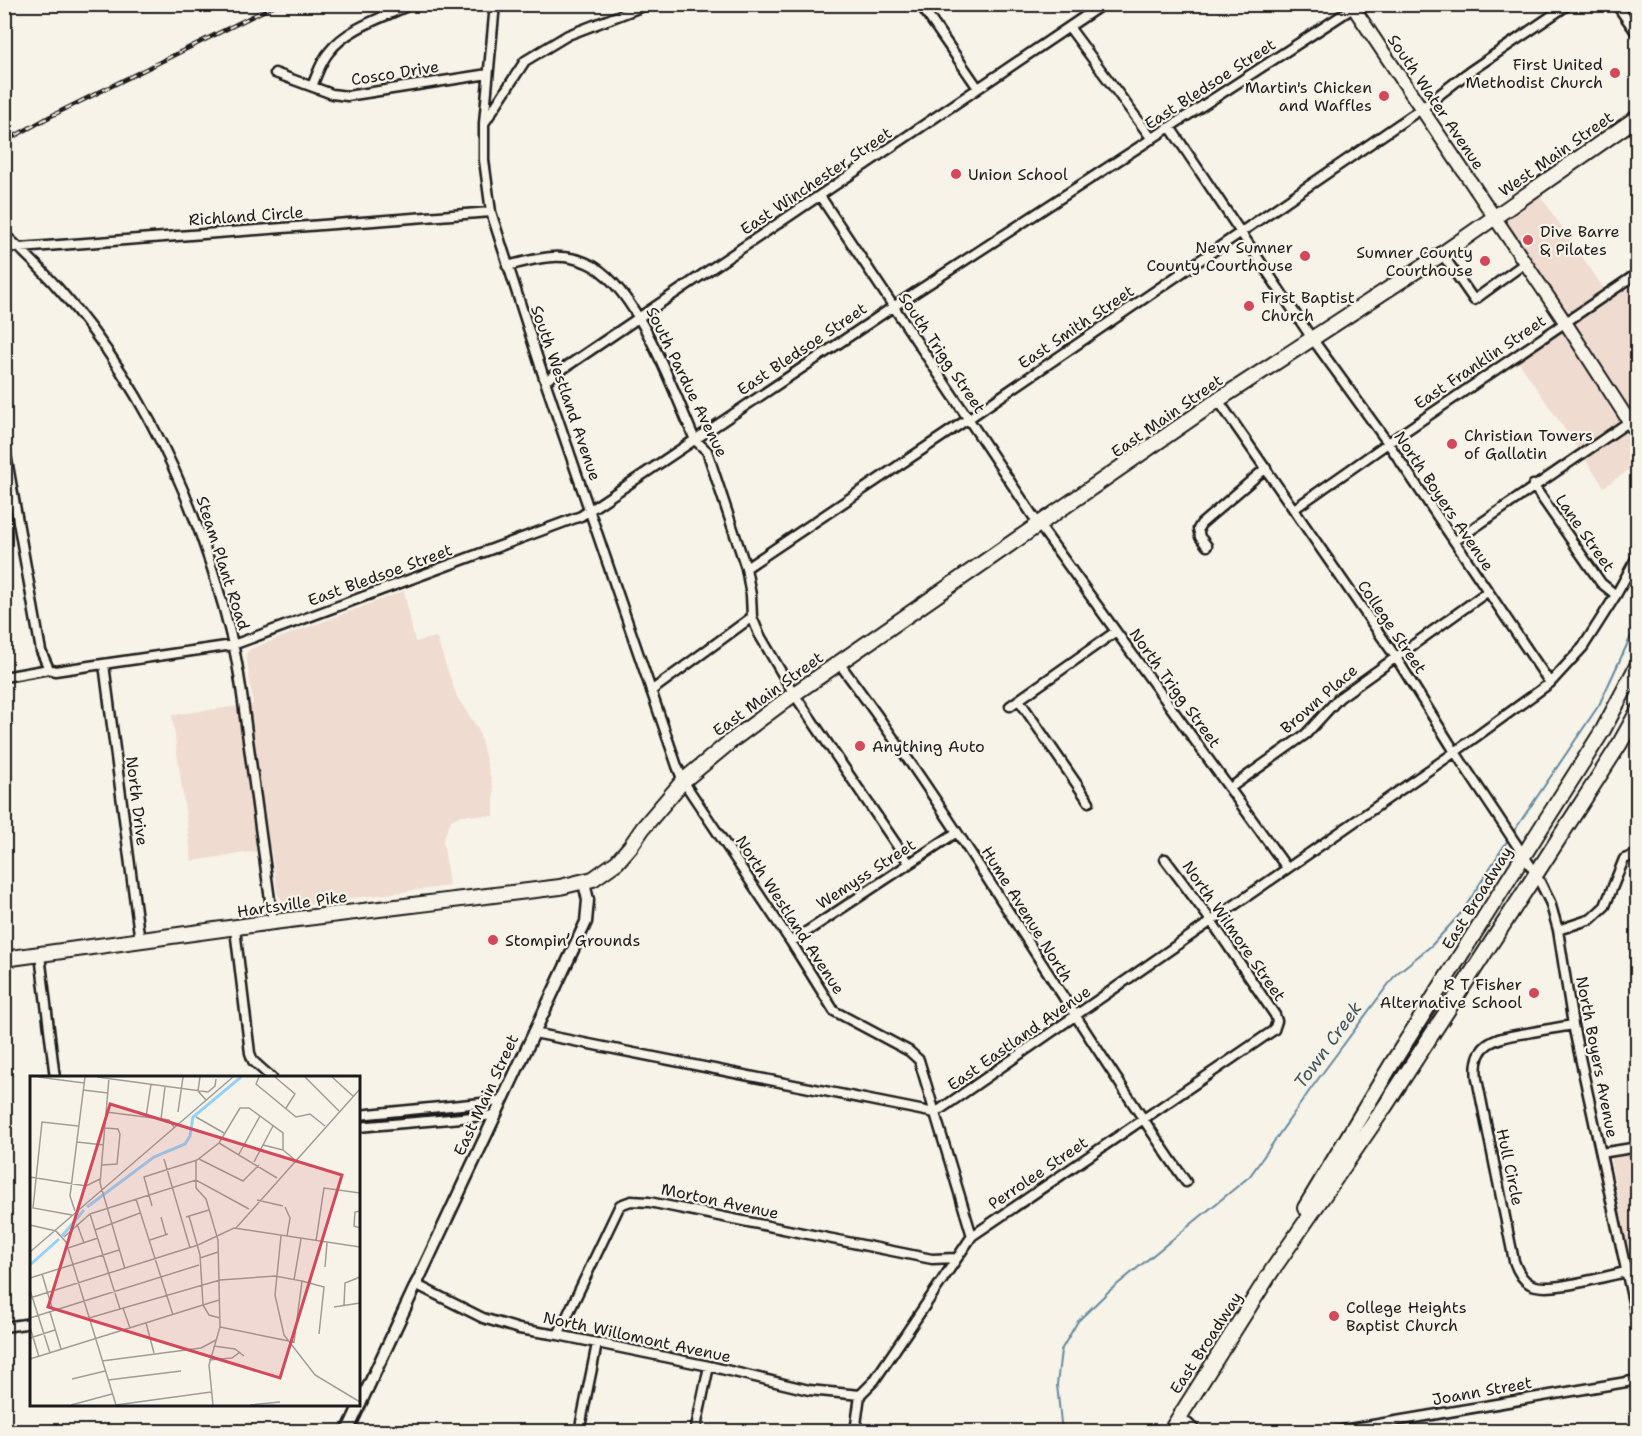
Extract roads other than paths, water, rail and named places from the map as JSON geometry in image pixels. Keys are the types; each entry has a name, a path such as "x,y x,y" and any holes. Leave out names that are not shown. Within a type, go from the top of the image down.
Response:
{"main road":[{"name":"South Water Avenue","path":"1352,6 1565,322 1638,435"},
{"name":"West Main Street","path":"1494,218 1638,117"},
{"name":"East Main Street","path":"584,883 602,874 617,862 642,828 683,781 731,741 794,694 1218,400 1494,218"},
{"name":"East Broadway","path":"1170,1431 1271,1272 1394,1062 1633,685 1638,664"},
{"name":"East Broadway","path":"1280,1254 1384,1108 1619,745 1637,713"},
{"name":"Hartsville Pike","path":"4,959 584,883"}],"street":[{"path":"312,86 327,53 337,43 350,33 412,4"},
{"name":"South Westland Avenue","path":"495,4 484,123 484,160 491,212 545,381 683,781"},
{"path":"484,123 525,61 568,35 649,4"},
{"path":"920,4 978,88"},
{"name":"East Winchester Street","path":"545,381 1103,4"},
{"name":"East Smith Street","path":"746,568 1421,109 1466,74 1569,4"},
{"path":"1617,4 1638,35"},
{"name":"East Bledsoe Street","path":"233,645 581,516 893,307 1352,6"},
{"path":"1069,27 1152,139"},
{"name":"Cosco Drive","path":"275,73 333,94 347,96 488,74"},
{"name":"North Boyers Avenue","path":"1170,127 1311,338 1388,443 1550,683"},
{"name":"South Trigg Street","path":"820,196 1040,525"},
{"name":"Richland Circle","path":"4,245 20,248 491,212"},
{"name":"Steam Plant Road","path":"4,234 58,288 104,345 127,379 160,438 198,524 233,645 273,922"},
{"path":"1442,254 1474,300 1525,263"},
{"name":"South Pardue Avenue","path":"507,266 541,256 563,257 586,262 602,271 640,318 695,440 707,451 746,568 752,617 759,634 794,694 909,863"},
{"name":"East Franklin Street","path":"1294,509 1638,273"},
{"name":"College Street","path":"1218,400 1395,656 1536,874 1550,902"},
{"path":"1455,541 1533,485 1630,421"},
{"path":"4,443 41,651 50,669"},
{"path":"1207,546 1198,530 1201,524 1266,468"},
{"name":"Lane Street","path":"1533,485 1601,583 1616,595"},
{"name":"North Trigg Street","path":"1040,525 1287,868"},
{"name":"East Eastland Avenue","path":"935,1113 1212,922 1550,683 1583,647 1638,555"},
{"name":"Brown Place","path":"1230,788 1306,734 1339,698 1487,592"},
{"path":"651,691 752,617"},
{"path":"1010,706 1115,632"},
{"path":"4,677 233,645"},
{"name":"Hume Avenue North","path":"839,663 881,720 957,832 1075,1017 1186,1182"},
{"name":"North Drive","path":"104,664 140,942"},
{"path":"1019,699 1089,802"},
{"name":"North Westland Avenue","path":"683,781 791,942 834,1011 909,1051 919,1060 972,1236"},
{"name":"Wemyss Street","path":"791,942 957,832"},
{"path":"1558,930 1591,919 1605,906 1624,859 1638,854"},
{"name":"North Wilmore Street","path":"1165,859 1212,922 1277,1021"},
{"name":"East Main Street","path":"360,1403 586,922 588,900 584,883"},
{"name":"North Boyers Avenue","path":"1550,902 1558,930 1573,1025 1638,1324"},
{"path":"235,929 250,1053 271,1076"},
{"path":"40,955 55,1076"},
{"name":"Perrolee Street","path":"860,1395 874,1381 972,1236 1274,1030 1277,1021"},
{"name":"Hull Circle","path":"1573,1025 1498,1038 1484,1048 1477,1059 1477,1079 1515,1261 1522,1278 1538,1287 1557,1287 1626,1272"},
{"path":"534,1033 935,1113"},
{"path":"360,1115 502,1101"},
{"path":"360,1127 496,1115"},
{"path":"1600,1153 1638,1147"},
{"name":"Morton Avenue","path":"558,1335 620,1205 631,1201 649,1202 932,1259 956,1258"},
{"name":"North Willomont Avenue","path":"415,1284 483,1318 519,1329 709,1366 808,1390 860,1395"},
{"path":"4,1327 30,1323"},
{"path":"579,1431 597,1344"},
{"path":"696,1431 709,1366"},
{"name":"Joann Street","path":"1331,1431 1384,1427 1638,1380"},
{"path":"855,1431 860,1395"},
{"name":"East Main Street","path":"347,1431 359,1406"},
{"path":"1180,1416 1197,1431"}],"waterway":[{"name":"Town Creek","path":"1512,834 1599,705 1638,621"},
{"name":"Town Creek","path":"1062,1432 1057,1385 1061,1350 1078,1321 1108,1292 1250,1176 1396,974 1431,946 1462,912 1509,838"}],"railway":[{"path":"85,4 142,9 226,4"},
{"path":"4,142 51,116 277,4"}],"place":[{"name":"First United Methodist Church","path":"1615,73"},
{"name":"Martin's Chicken and Waffles","path":"1384,96"},
{"name":"Union School","path":"956,174"},
{"name":"Dive Barre & Pilates","path":"1528,240"},
{"name":"New Sumner County Courthouse","path":"1305,256"},
{"name":"Sumner County Courthouse","path":"1485,261"},
{"name":"First Baptist Church","path":"1249,306"},
{"name":"Christian Towers of Gallatin","path":"1452,444"},
{"name":"Anything Auto","path":"860,746"},
{"name":"Stompin’ Grounds","path":"493,940"},
{"name":"R T Fisher Alternative School","path":"1534,993"},
{"name":"College Heights Baptist Church","path":"1334,1316"}]}
